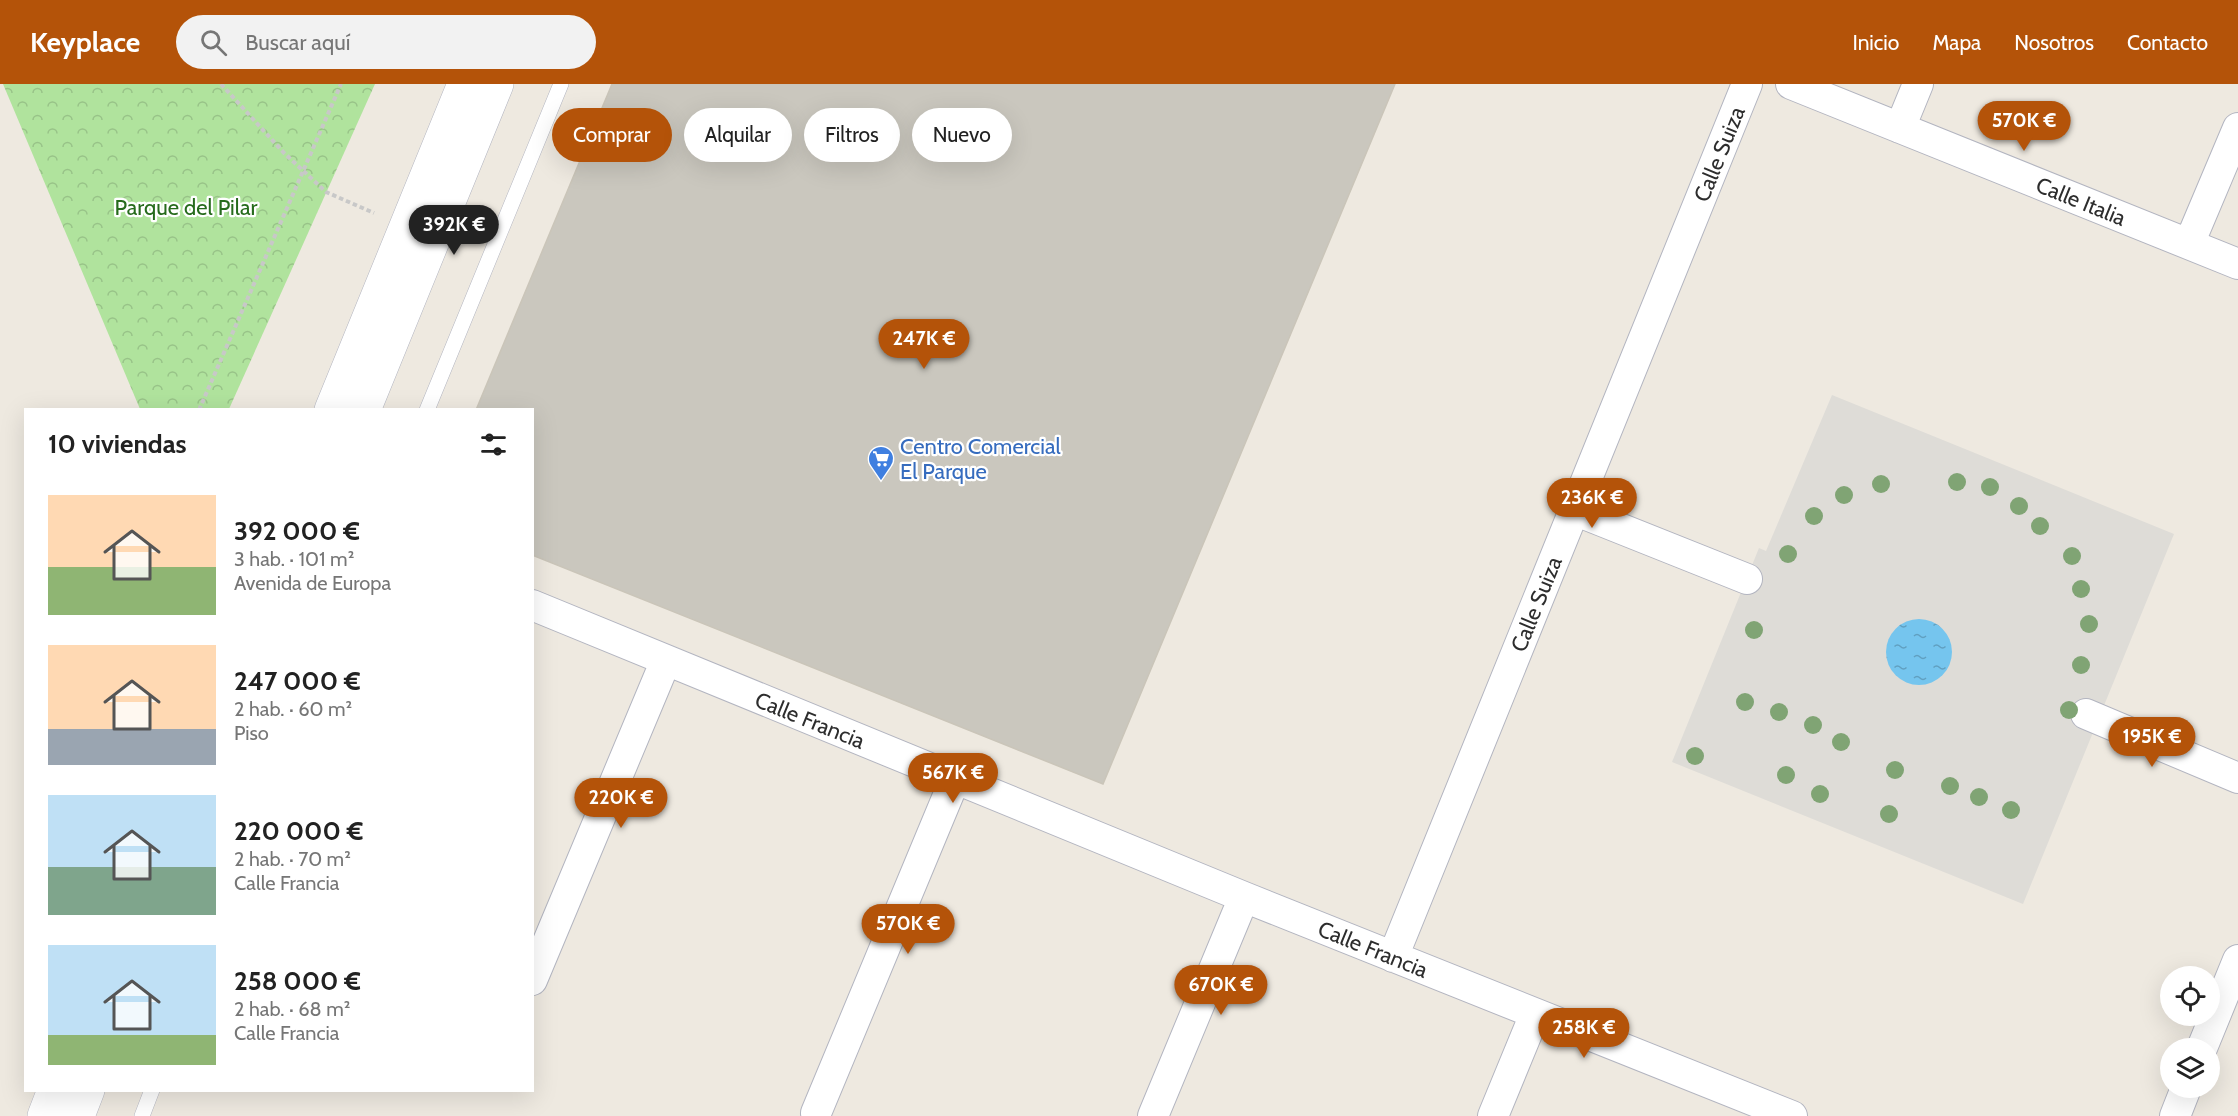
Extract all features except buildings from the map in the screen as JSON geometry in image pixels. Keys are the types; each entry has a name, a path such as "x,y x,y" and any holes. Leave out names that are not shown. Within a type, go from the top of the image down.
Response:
{"main road":[{"path":"332,408 464,84"},
{"path":"365,408 497,84"},
{"path":"44,1116 53,1092"},
{"path":"78,1116 87,1092"}],"street":[{"name":"Calle Suiza","path":"1393,957 1747,84"},
{"name":"Calle Italia","path":"1791,84 2238,264"},
{"path":"1900,128 1918,84"},
{"path":"2189,244 2238,128"},
{"path":"1574,510 1747,579"},
{"name":"Calle Francia","path":"534,606 1244,897 1792,1116"},
{"path":"534,975 666,660"},
{"path":"2086,714 2238,778"},
{"path":"816,1113 956,779"},
{"path":"1153,1116 1244,897"},
{"path":"2206,1038 2238,960"},
{"path":"1493,1116 1535,1014"},
{"path":"2175,1116 2182,1098"}],"lane":[{"path":"428,408 561,84"},
{"path":"142,1116 151,1092"}],"path":[{"path":"221,84 284,153 326,192 405,227"},
{"path":"200,408 341,84"}],"green space":[{"name":"Parque del Pilar","path":"3,84 375,84 229,408 140,408"}],"shaded area":[{"path":"1832,395 2174,534 2023,904 1672,762 1759,548 1766,551"}],"water":[{"path":"1919,619 1932,622 1942,629 1949,639 1952,652 1949,665 1942,675 1932,682 1919,685 1906,682 1896,675 1889,665 1886,652 1889,639 1896,629 1906,622"}],"place":[{"name":"Centro Comercial El Parque","path":"881,482"}]}
